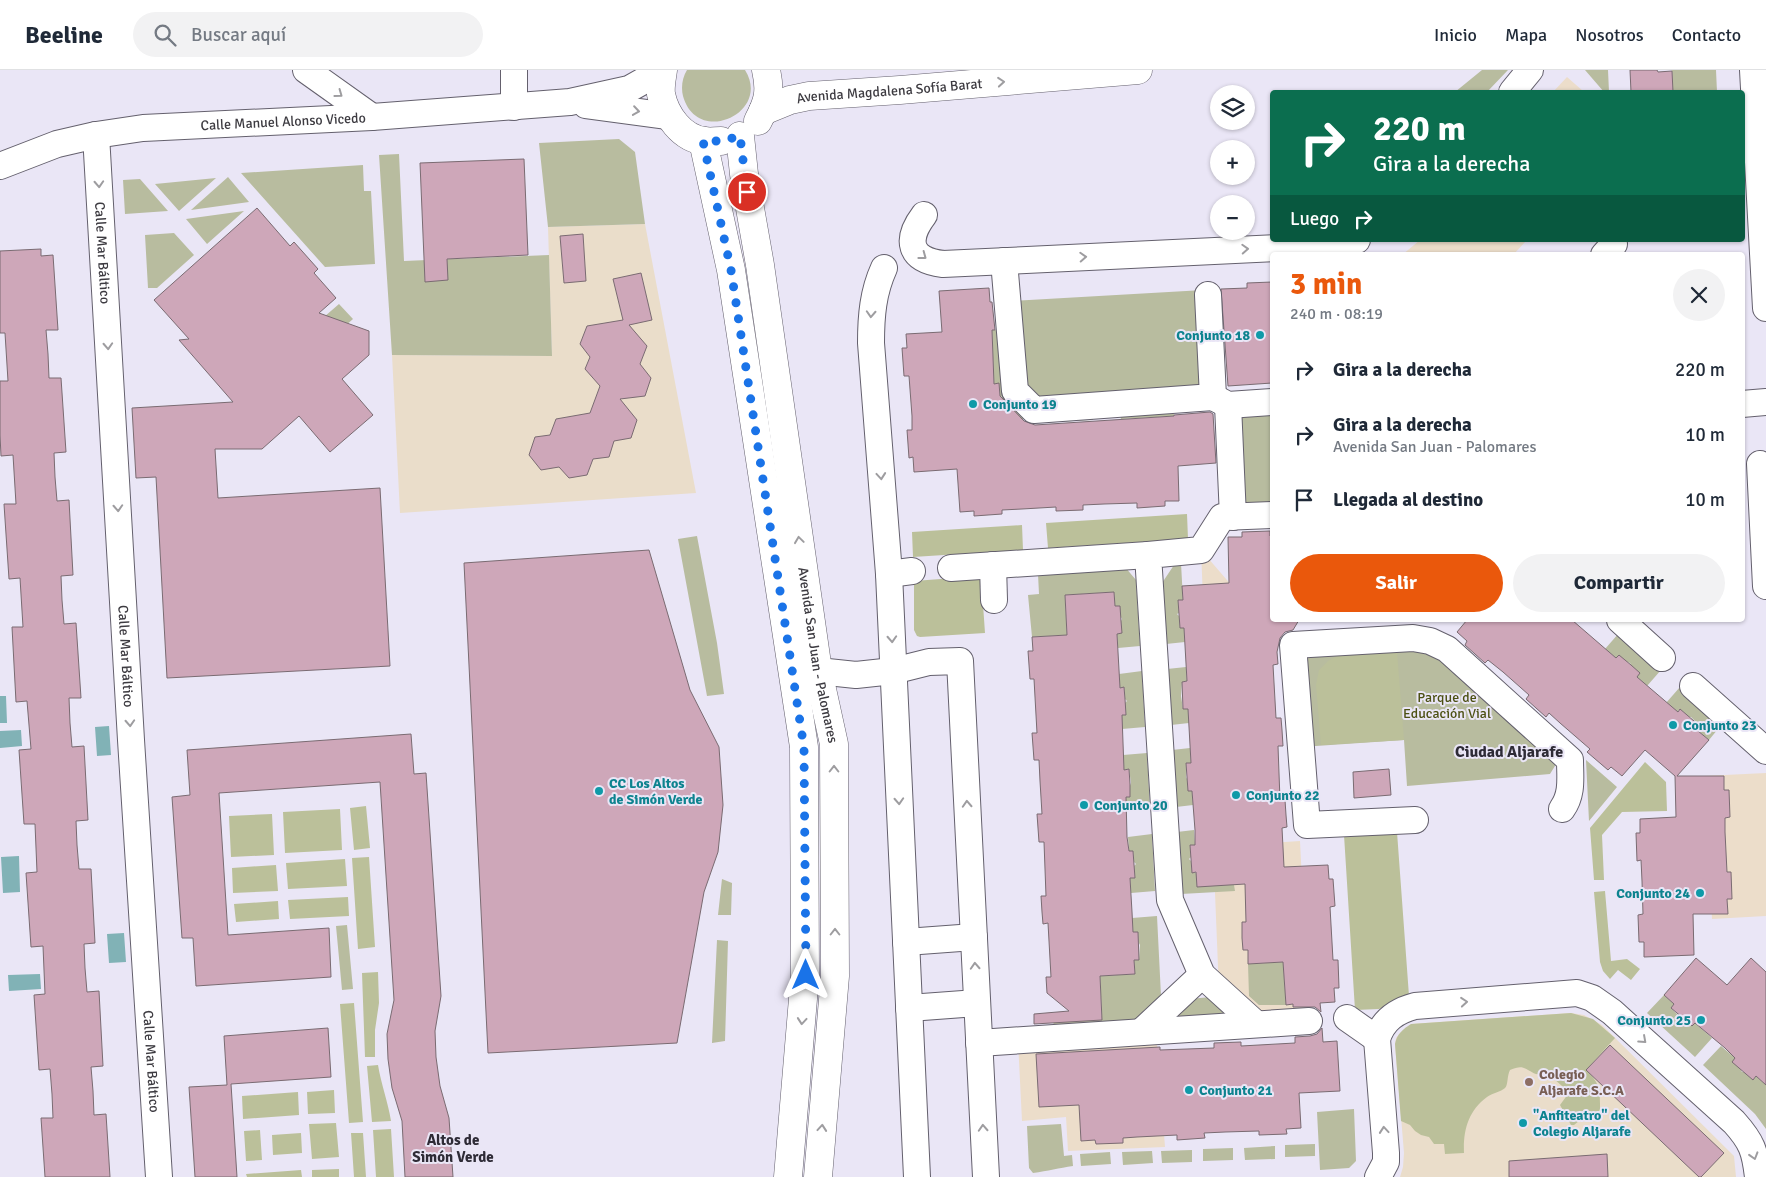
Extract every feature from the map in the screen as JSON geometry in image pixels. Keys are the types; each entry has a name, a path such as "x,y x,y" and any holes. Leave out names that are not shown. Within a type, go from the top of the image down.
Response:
{"street":[{"path":"306,70 372,117"},
{"path":"514,70 514,107"},
{"path":"663,70 662,95 668,116 681,130 691,137 703,141 721,141 740,136 758,122 768,101 769,84 766,70"},
{"name":"Calle Manuel Alonso Vicedo","path":"0,166 57,144 96,135 142,128 372,117 570,102 629,89 663,70"},
{"name":"Avenida Magdalena Sofía Barat","path":"763,111 790,100 809,96 1138,70"},
{"path":"1514,90 1530,70"},
{"path":"1753,70 1751,197 1766,308"},
{"name":"Calle Manuel Alonso Vicedo","path":"570,102 668,116"},
{"name":"Calle Mar Báltico","path":"96,135 131,740 160,1177"},
{"name":"Avenida San Juan - Palomares","path":"740,136 744,174 760,265 818,671 834,744 835,976 818,1177"},
{"name":"Avenida San Juan - Palomares","path":"703,141 731,270 804,748 806,975 788,1177"},
{"path":"924,215 915,227 912,241 916,252 925,260 943,264 1004,260 1319,250 1349,242"},
{"path":"1004,260 1015,391 1034,410 1221,401 1270,402"},
{"path":"884,268 877,284 872,305 871,343 901,573 894,671 917,1177"},
{"path":"1208,295 1233,517"},
{"path":"1745,404 1766,402"},
{"path":"1756,463 1766,586"},
{"path":"951,568 1201,550 1222,517 1270,515"},
{"path":"1148,555 1170,900 1202,975 1256,1024"},
{"path":"993,565 994,600"},
{"path":"1622,622 1662,658"},
{"path":"1415,820 1307,826 1293,644 1413,638 1430,641 1447,649 1570,760 1570,792 1568,801 1562,809"},
{"path":"818,671 856,675 894,671 928,662 960,661 986,1177"},
{"path":"1693,686 1766,751"},
{"path":"906,942 974,937"},
{"path":"1141,1032 1202,975"},
{"path":"1378,1177 1386,1162 1386,1153 1377,1039 1379,1031 1386,1021 1396,1012 1415,1006 1577,993 1592,998 1618,1017 1734,1122 1746,1136 1756,1156 1758,1177"},
{"path":"909,1008 977,1003"},
{"path":"1346,1018 1377,1039"},
{"path":"979,1043 1309,1021"}],"shaded area":[{"path":"1567,77 1582,90 1555,90"},
{"path":"645,224 696,493 400,513 392,355 552,356 548,227"},
{"path":"1418,242 1525,242 1516,252 1406,252"},
{"path":"1187,514 1188,539 1048,548 1046,523"},
{"path":"1022,525 1023,550 913,557 912,532"},
{"path":"1201,550 1233,587 1255,844 1300,841 1309,1021 1256,1024 1219,991"},
{"path":"981,576 985,633 917,636 914,630 914,581"},
{"path":"1397,652 1404,740 1321,745 1316,685 1319,670 1328,661 1343,653"},
{"path":"0,696 6,696 7,723 0,723"},
{"path":"109,726 111,755 97,756 95,727"},
{"path":"21,730 22,746 0,748 0,731"},
{"path":"1645,762 1666,782 1667,811 1622,812 1602,835 1604,880 1594,880 1590,828"},
{"path":"1766,773 1766,916 1712,919 1704,776"},
{"path":"366,806 370,848 354,850 350,808"},
{"path":"340,809 342,850 285,853 283,812"},
{"path":"272,814 274,855 231,857 229,816"},
{"path":"1397,832 1409,996 1379,1009 1355,1010 1344,835"},
{"path":"19,856 20,892 3,893 1,857"},
{"path":"369,857 375,947 358,949 352,858"},
{"path":"345,859 347,886 288,889 286,863"},
{"path":"276,865 278,891 233,893 232,868"},
{"path":"1605,891 1611,961 1627,959 1640,969 1631,980 1618,970 1610,979 1603,971 1600,962 1594,892"},
{"path":"348,897 349,916 290,919 288,900"},
{"path":"278,901 279,919 236,922 234,904"},
{"path":"124,933 126,962 109,963 107,934"},
{"path":"378,972 379,1003 375,1030 375,1057 365,1057 362,973"},
{"path":"40,974 41,989 9,991 8,975"},
{"path":"354,1003 363,1122 349,1123 340,1004"},
{"name":"Colegio Aljarafe S.C.A","path":"1571,1013 1584,1015 1602,1025 1734,1156 1736,1177 1400,1177 1404,1153 1395,1044 1396,1038 1400,1033 1411,1024"},
{"path":"1571,1013 1593,1019 1615,1038 1586,1070 1595,1079 1600,1093 1600,1110 1592,1117 1584,1117 1574,1125 1571,1125 1560,1105 1568,1094 1567,1090 1551,1077 1536,1074 1521,1067 1510,1070 1505,1088 1487,1097 1471,1115 1464,1137 1464,1153 1445,1154 1444,1144 1434,1144 1429,1137 1421,1135 1410,1125 1401,1121 1395,1044 1401,1032 1411,1024"},
{"path":"1156,1031 1165,1147 1068,1151 1066,1117 1022,1121 1018,1041"},
{"path":"378,1065 391,1121 372,1122 367,1066"},
{"path":"334,1090 335,1113 308,1114 307,1092"},
{"path":"298,1092 299,1115 243,1119 242,1096"},
{"path":"336,1123 339,1157 312,1159 309,1124"},
{"path":"391,1129 394,1177 376,1177 373,1130"},
{"path":"260,1130 262,1160 246,1161 244,1131"},
{"path":"301,1133 302,1153 273,1155 272,1135"},
{"path":"351,1133 363,1133 366,1177 354,1177"},
{"path":"339,1169 339,1177 312,1177 312,1170"},
{"path":"301,1170 302,1177 247,1177 246,1174"}],"green space":[{"path":"687,70 745,70 751,86 749,99 741,111 729,118 716,122 702,120 691,111 683,96 682,83"},
{"path":"1482,70 1508,70 1489,90 1457,90"},
{"path":"1585,70 1608,70 1609,90 1602,90"},
{"path":"1672,70 1716,70 1717,90 1673,90"},
{"path":"619,139 635,152 645,224 548,227 539,143"},
{"path":"399,154 404,261 549,255 552,356 392,355 379,155"},
{"path":"363,165 364,191 371,191 375,264 325,267 241,173"},
{"path":"228,177 249,202 191,210"},
{"path":"216,178 179,211 155,184"},
{"path":"140,179 168,211 125,214 123,180"},
{"path":"244,211 207,244 186,219"},
{"path":"174,233 194,255 157,288 148,288 145,235"},
{"path":"1221,289 1226,382 1202,410 1174,412 1174,416 1121,419 1120,414 1093,416 1093,420 1039,423 1039,419 1011,420 1000,399 1002,397 1000,396 999,384 994,384 992,330 996,330 995,302"},
{"path":"339,304 353,319 308,359 294,343"},
{"path":"1270,402 1270,526 1223,529 1228,405"},
{"path":"697,536 717,643 724,694 707,696 678,539"},
{"path":"1181,563 1183,600 1178,601 1179,613 1177,614 1179,616 1180,628 1184,628 1185,642 1166,644 1162,583 1174,565"},
{"path":"1125,567 1136,580 1140,646 1118,648 1117,634 1121,633 1122,619 1115,606 1114,592 1065,595 1067,635 1032,637 1028,595 1039,594 1038,574"},
{"path":"1619,633 1661,670 1647,686 1637,677 1630,663 1616,658 1605,649"},
{"name":"Parque de Educación Vial","path":"1413,638 1563,753 1550,774 1407,786 1404,740 1301,747 1293,645"},
{"path":"1186,667 1187,681 1182,682 1181,696 1183,709 1188,709 1189,723 1171,725 1167,669"},
{"path":"1142,671 1145,727 1122,729 1122,715 1126,715 1125,703 1127,701 1125,699 1124,687 1120,688 1119,674"},
{"path":"1680,687 1722,724 1709,740 1698,731 1701,727 1691,717 1680,709 1677,712 1666,703"},
{"path":"1190,748 1191,763 1186,763 1186,777 1188,790 1192,791 1193,805 1176,807 1172,750"},
{"path":"1147,753 1150,809 1126,811 1126,797 1131,783 1129,769 1124,770 1123,755"},
{"path":"1586,760 1617,787 1589,821"},
{"path":"1194,830 1195,845 1190,845 1191,857 1189,859 1192,872 1234,885 1235,891 1181,894 1177,832"},
{"path":"1152,834 1155,891 1131,893 1130,878 1135,878 1134,866 1136,864 1133,851 1129,851 1128,837"},
{"path":"722,879 732,883 731,915 718,915"},
{"path":"1157,916 1161,996 1137,1024 1054,1028 1053,1019 1102,1016 1100,976 1135,974 1134,960 1139,959 1140,945 1133,932 1132,918"},
{"path":"347,925 353,989 342,990 336,926"},
{"path":"717,940 728,941 725,1041 712,1043"},
{"path":"1283,962 1286,1005 1259,1005 1249,996 1248,964"},
{"path":"1664,995 1674,1004 1671,1008 1681,1018 1692,1026 1695,1023 1712,1038 1695,1057 1647,1013"},
{"path":"1211,997 1235,1018 1165,1022 1189,999"},
{"path":"1721,1046 1735,1058 1742,1072 1753,1080 1756,1076 1766,1085 1766,1129 1755,1114 1703,1065"},
{"path":"1354,1109 1356,1161 1349,1168 1320,1170 1317,1112"},
{"path":"1061,1124 1064,1156 1072,1155 1073,1166 1033,1173 1029,1168 1027,1126"},
{"path":"1315,1144 1315,1156 1285,1157 1285,1145"},
{"path":"1275,1146 1275,1159 1245,1160 1244,1148"},
{"path":"1233,1148 1233,1160 1203,1161 1203,1149"},
{"path":"1192,1150 1192,1162 1162,1163 1161,1151"},
{"path":"1152,1151 1153,1163 1123,1165 1122,1152"},
{"path":"1110,1152 1111,1164 1081,1166 1080,1154"}],"building":[{"path":"1630,70 1672,71 1673,90 1631,90"},
{"path":"524,159 528,255 447,259 448,280 425,282 420,163"},
{"path":"257,208 290,246 294,242 318,269 314,273 336,298 319,313 369,331 369,355 342,379 373,415 330,452 299,416 262,449 215,449 218,498 380,488 390,666 167,678 156,477 136,478 132,408 233,402 179,340 189,339 154,300"},
{"path":"583,234 586,281 564,283 560,236"},
{"path":"41,249 41,256 53,255 58,330 46,330 49,378 61,378 66,452 54,453 55,477 57,501 69,500 73,575 61,576 62,600 64,624 76,623 81,698 69,698 70,723 72,747 84,746 88,820 76,821 77,845 79,869 91,869 95,943 84,944 85,968 87,992 99,991 103,1066 91,1067 94,1115 106,1114 110,1177 45,1177 41,1118 53,1118 52,1094 50,1069 39,1070 34,995 45,994 43,946 31,947 26,873 37,872 35,824 24,824 19,750 31,749 27,701 16,702 12,627 23,627 20,578 9,579 4,504 16,504 13,455 1,456 0,435 0,381 8,381 5,333 0,333 0,251"},
{"path":"641,273 652,320 629,325 647,346 640,364 651,378 645,396 620,399 637,420 631,438 614,441 609,457 593,459 587,475 569,478 559,467 541,470 529,455 535,437 550,435 556,419 590,413 600,386 585,369 590,357 580,344 587,326 623,320 613,279"},
{"name":"Conjunto 18","path":"1270,282 1270,383 1228,386 1221,289 1247,288 1247,283"},
{"name":"Conjunto 19","path":"989,288 995,330 992,330 994,384 999,383 1000,396 1024,421 1035,425 1210,412 1213,414 1216,463 1178,466 1179,501 1165,501 1165,506 1137,508 1137,503 1083,505 1083,510 1056,511 1056,507 1002,510 1002,514 974,516 974,511 960,512 957,469 914,472 913,457 909,458 907,430 912,430 912,416 909,376 904,376 902,348 907,348 906,334 942,332 939,291"},
{"name":"Conjunto 22","path":"1270,531 1270,622 1298,622 1293,630 1285,632 1280,638 1277,652 1278,664 1273,665 1276,718 1281,718 1283,746 1278,746 1280,800 1285,800 1287,827 1282,828 1284,867 1328,865 1329,879 1333,879 1335,906 1330,907 1333,960 1338,960 1339,988 1334,988 1335,1002 1320,1003 1321,1012 1315,1007 1293,1007 1293,1004 1286,1005 1283,962 1248,964 1248,950 1243,950 1242,938 1242,922 1246,922 1245,884 1197,887 1196,872 1192,873 1190,845 1195,845 1195,830 1192,791 1188,791 1186,763 1191,763 1188,709 1183,709 1182,682 1187,681 1184,628 1180,628 1178,600 1183,600 1182,586 1229,583 1228,537 1242,537 1242,532"},
{"name":"CC Los Altos de Simón Verde","path":"649,550 690,690 719,747 723,805 718,852 704,892 677,1043 488,1053 464,563"},
{"name":"Conjunto 20","path":"1114,592 1115,606 1120,606 1122,633 1117,634 1120,688 1124,687 1126,715 1122,715 1124,770 1129,769 1130,784 1130,797 1126,797 1127,837 1129,851 1133,851 1135,878 1130,878 1133,932 1138,932 1139,960 1134,960 1135,974 1100,976 1102,1020 1034,1024 1034,1014 1069,1011 1047,993 1046,977 1051,977 1048,923 1043,924 1041,896 1046,896 1044,842 1039,842 1037,814 1042,814 1039,760 1034,760 1032,733 1037,733 1034,679 1030,679 1028,651 1033,651 1032,637 1067,635 1065,595"},
{"path":"1465,622 1574,622 1616,658 1619,655 1631,665 1640,673 1637,677 1678,712 1680,709 1701,727 1698,731 1709,740 1677,776 1724,776 1724,790 1729,790 1730,817 1725,818 1725,832 1727,872 1731,872 1732,899 1727,899 1728,914 1693,914 1694,955 1644,957 1644,942 1639,942 1638,915 1643,914 1641,860 1637,861 1636,833 1640,833 1640,819 1676,817 1675,776 1645,750 1622,776 1611,767 1608,770 1587,752 1590,749 1549,713 1546,717 1526,699 1529,695 1503,672 1488,660 1485,663 1465,645 1467,641 1457,632"},
{"path":"411,734 414,774 426,773 441,996 435,1031 436,1057 440,1086 449,1118 453,1177 405,1177 402,1121 392,1088 388,1059 387,1034 394,1000 380,782 219,793 228,935 329,928 331,977 196,986 193,938 182,938 172,797 190,795 187,750"},
{"path":"1389,769 1391,795 1354,798 1353,772"},
{"name":"Conjunto 25","path":"1696,958 1727,985 1751,958 1766,972 1766,1085 1756,1076 1753,1080 1732,1062 1735,1058 1725,1048 1695,1023 1692,1026 1671,1008 1674,1004 1664,995"},
{"path":"328,1028 331,1077 231,1084 237,1177 195,1177 189,1087 227,1085 224,1036"},
{"name":"Conjunto 21","path":"1322,1028 1323,1042 1337,1041 1340,1091 1299,1093 1301,1128 1286,1129 1287,1134 1259,1135 1259,1131 1204,1133 1205,1138 1177,1140 1177,1135 1137,1137 1123,1138 1123,1143 1096,1144 1095,1140 1081,1141 1079,1105 1039,1107 1036,1054 1160,1047 1160,1050 1214,1048 1214,1043 1241,1042 1241,1046 1295,1043 1295,1037 1317,1034"},
{"path":"1610,1045 1724,1153 1701,1177 1586,1070"},
{"path":"1607,1154 1608,1177 1509,1177 1509,1161"}],"place":[{"name":"Conjunto 18","path":"1260,335"},
{"name":"Conjunto 19","path":"973,404"},
{"name":"Conjunto 23","path":"1673,725"},
{"name":"CC Los Altos de Simón Verde","path":"599,791"},
{"name":"Conjunto 22","path":"1236,795"},
{"name":"Conjunto 20","path":"1084,805"},
{"name":"Conjunto 24","path":"1700,893"},
{"name":"Conjunto 25","path":"1701,1020"},
{"name":"Colegio Aljarafe S.C.A","path":"1529,1082"},
{"name":"Conjunto 21","path":"1189,1090"},
{"name":"\"Anfiteatro\" del Colegio Aljarafe","path":"1523,1123"}],"district":[{"name":"Ciudad Aljarafe","path":"1509,752"},
{"name":"Altos de Simón Verde","path":"453,1148"}],"route":[{"path":"747,192 740,136 721,141 703,141 731,270 804,748 806,975"}]}
